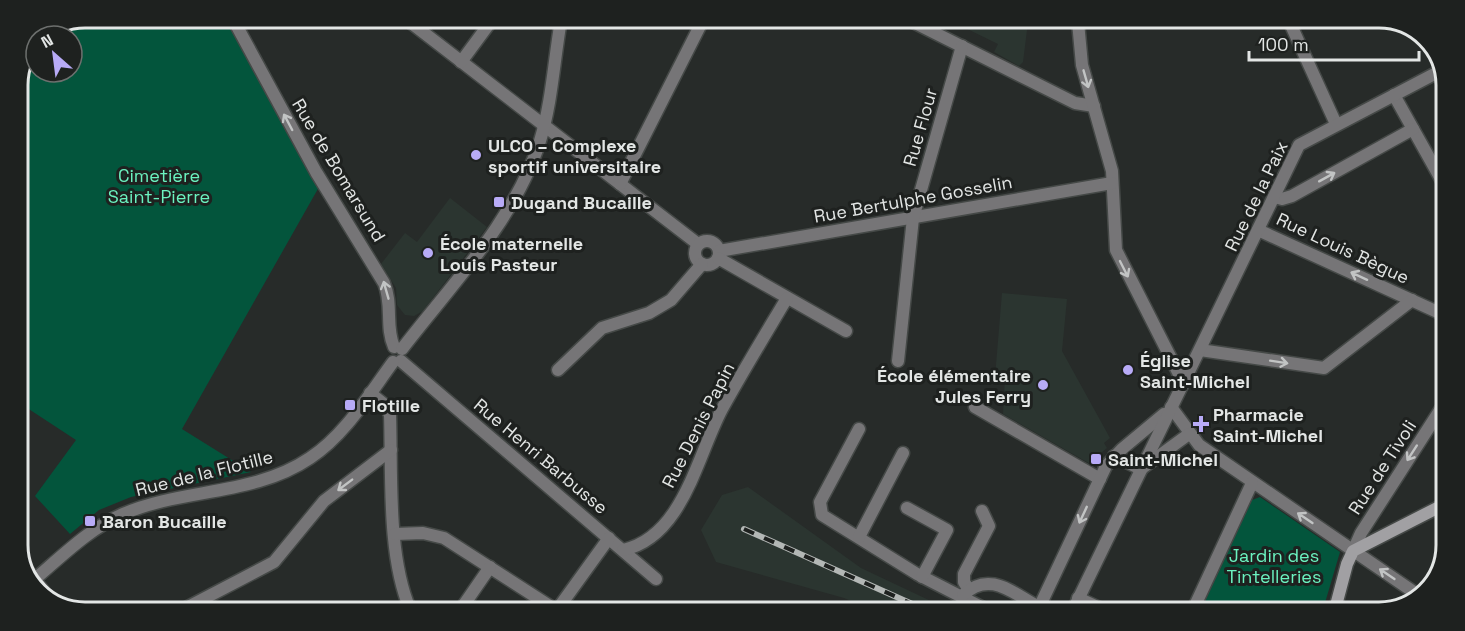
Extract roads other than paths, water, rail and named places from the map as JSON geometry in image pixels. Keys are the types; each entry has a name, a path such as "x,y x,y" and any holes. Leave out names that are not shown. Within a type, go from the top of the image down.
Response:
{"main road":[{"path":"1337,602 1347,564 1353,551 1436,509"}],"street":[{"name":"Rue de Bomarsund","path":"237,28 316,172 384,283 388,299 390,338 398,355"},
{"path":"418,28 698,244"},
{"path":"461,62 486,28"},
{"name":"Rue de la Flotille","path":"38,577 97,528 122,514 159,503 261,481 297,466 331,441 506,213 526,176 544,126 560,28"},
{"path":"620,184 699,28"},
{"path":"925,28 1075,103 1094,106"},
{"path":"1078,28 1080,58 1111,165 1114,236 1118,255 1184,382"},
{"path":"1292,28 1336,124"},
{"name":"Rue Flour","path":"886,355 901,363 913,218 962,46"},
{"name":"Rue de la Paix","path":"1076,602 1299,145 1435,74"},
{"path":"1394,95 1436,170"},
{"path":"1274,197 1282,199 1292,196 1413,129"},
{"name":"Rue Bertulphe Gosselin","path":"719,254 1112,183"},
{"name":"Rue Louis Bègue","path":"1258,230 1436,311"},
{"path":"698,244 711,241 719,254 787,298 846,332"},
{"path":"698,244 695,256 702,264 713,264 719,254"},
{"path":"558,370 602,328 650,313 671,300 702,264"},
{"name":"Rue Denis Papin","path":"623,550 648,541 675,510 720,414 787,298"},
{"path":"1200,350 1324,368 1412,300"},
{"name":"Rue Henri Barbusse","path":"398,355 656,579"},
{"path":"370,393 389,410 398,570 408,602"},
{"path":"975,407 1100,479"},
{"path":"1041,602 1100,479 1114,456 1171,407 1199,445 1412,592"},
{"name":"Rue de Tivoli","path":"1353,551 1361,533 1436,416"},
{"path":"859,429 822,498 819,508 825,517 922,577 966,593 978,602"},
{"path":"1114,456 1141,469 1189,434"},
{"path":"197,602 274,562 324,501 391,450"},
{"path":"859,537 903,453"},
{"path":"1197,602 1252,483"},
{"path":"907,508 947,530 922,577"},
{"path":"966,593 964,574 989,526 981,511"},
{"path":"395,534 440,536 544,602"},
{"path":"562,602 609,538"},
{"path":"466,602 490,567"},
{"path":"966,593 981,583 993,583 1026,602"},
{"path":"1078,598 1087,602"}],"railway":[{"path":"744,529 908,602"}],"place":[{"name":"ULCO – Complexe sportif universitaire","path":"476,155"},
{"name":"Dugand Bucaille","path":"499,202"},
{"name":"École maternelle Louis Pasteur","path":"428,253"},
{"name":"Église Saint-Michel","path":"1128,370"},
{"name":"École élémentaire Jules Ferry","path":"1043,385"},
{"name":"Flotille","path":"350,405"},
{"name":"Pharmacie Saint-Michel","path":"1201,424"},
{"name":"Saint-Michel","path":"1096,459"},
{"name":"Baron Bucaille","path":"90,521"}],"park label":[{"name":"Cimetière Saint-Pierre","path":"159,186"},
{"name":"Jardin des Tintelleries","path":"1274,565"}]}
